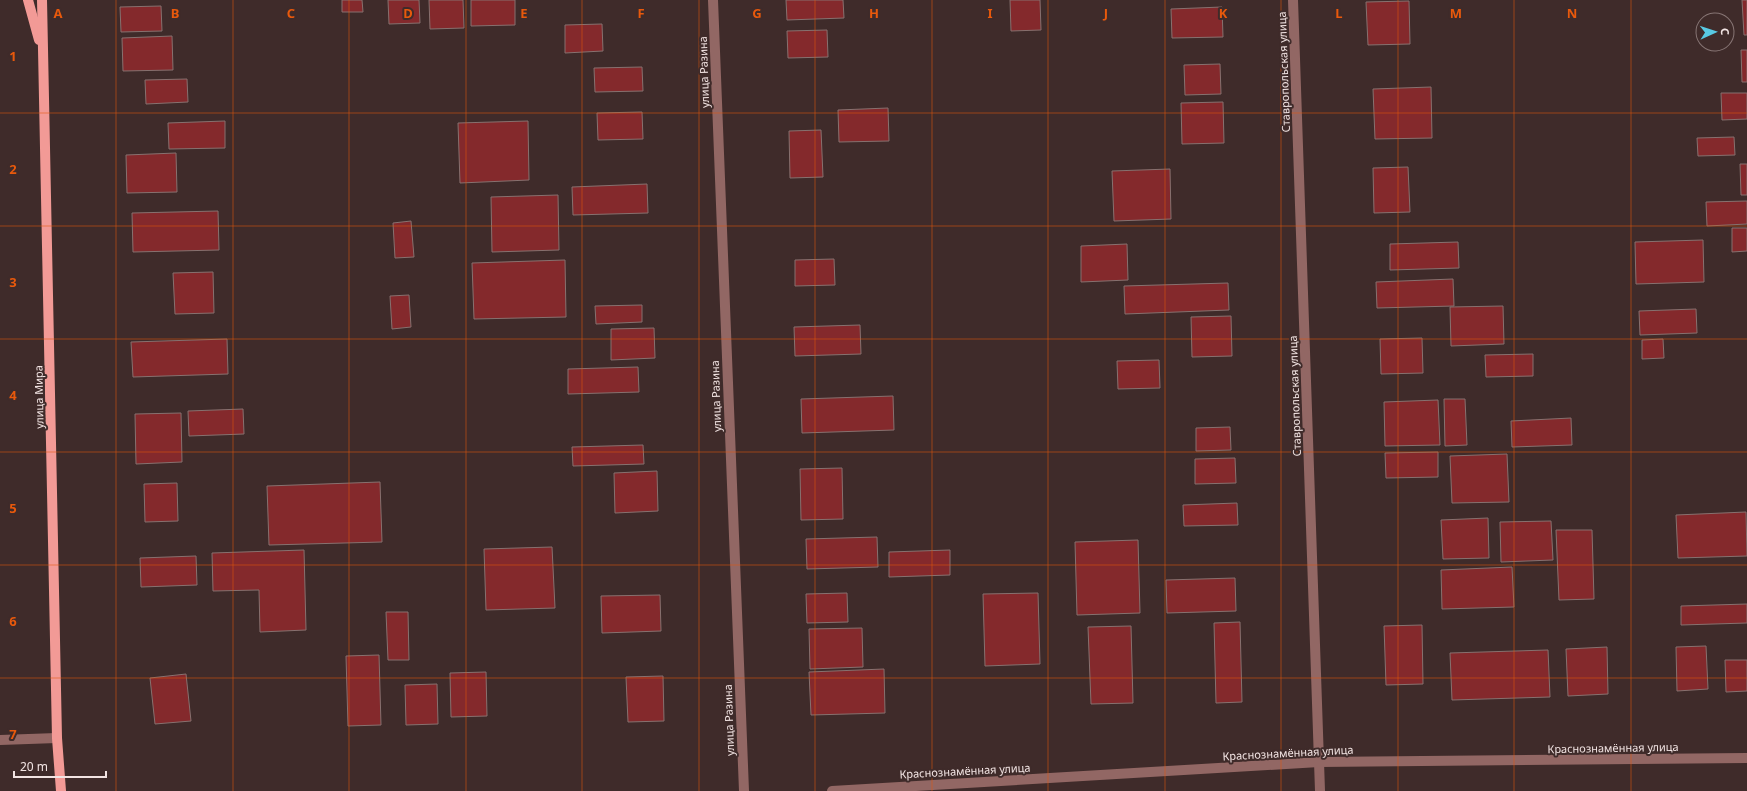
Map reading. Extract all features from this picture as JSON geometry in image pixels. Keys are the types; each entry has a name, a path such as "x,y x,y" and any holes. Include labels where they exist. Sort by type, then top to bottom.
{"main road":[{"name":"улица Мира","path":"28,0 44,56"},
{"name":"улица Мира","path":"42,0 57,738 61,791"}],"street":[{"name":"улица Разина","path":"713,0 744,791"},
{"name":"Ставропольская улица","path":"1293,0 1320,791"},
{"path":"0,740 57,738"},
{"name":"Краснознамённая улица","path":"832,791 1319,762 1747,758"}],"building":[{"path":"342,0 362,0 363,12 342,12"},
{"path":"388,0 419,0 420,23 389,24"},
{"path":"429,0 463,0 464,28 430,29"},
{"path":"471,0 515,0 515,25 471,26"},
{"path":"786,0 843,0 844,18 787,20"},
{"path":"1010,0 1040,0 1041,30 1011,31"},
{"path":"1742,0 1747,0 1747,35 1744,35"},
{"path":"1409,1 1410,44 1368,45 1366,2"},
{"path":"161,6 162,31 121,32 120,7"},
{"path":"1222,7 1223,37 1172,38 1171,9"},
{"path":"602,24 603,51 565,53 565,25"},
{"path":"827,30 828,57 788,58 787,31"},
{"path":"172,36 173,70 123,71 122,38"},
{"path":"1741,50 1747,50 1747,82 1742,82"},
{"path":"1220,64 1221,94 1185,95 1184,65"},
{"path":"642,67 643,91 595,92 594,68"},
{"path":"187,79 188,102 146,104 145,80"},
{"path":"1431,87 1432,138 1375,139 1373,89"},
{"path":"1721,93 1747,93 1747,119 1722,120"},
{"path":"1223,102 1224,143 1182,144 1181,103"},
{"path":"888,108 889,141 839,142 838,110"},
{"path":"642,112 643,139 598,140 597,113"},
{"path":"225,121 225,148 169,149 168,123"},
{"path":"528,121 529,180 460,183 458,123"},
{"path":"821,130 823,177 790,178 789,131"},
{"path":"1734,137 1735,155 1698,156 1697,138"},
{"path":"176,153 177,192 127,193 126,155"},
{"path":"1740,164 1747,164 1747,195 1741,195"},
{"path":"1408,167 1410,212 1374,213 1373,168"},
{"path":"1170,169 1171,219 1114,221 1112,171"},
{"path":"647,184 648,213 573,215 572,187"},
{"path":"558,195 559,250 492,252 491,197"},
{"path":"1747,201 1747,224 1707,226 1706,202"},
{"path":"218,211 219,250 133,252 132,213"},
{"path":"411,221 414,257 395,258 393,223"},
{"path":"1732,228 1747,228 1747,251 1732,252"},
{"path":"1703,240 1704,282 1636,284 1635,242"},
{"path":"1458,242 1459,268 1390,270 1390,244"},
{"path":"1127,244 1128,280 1081,282 1081,246"},
{"path":"834,259 835,285 795,286 795,260"},
{"path":"565,260 566,317 474,319 472,263"},
{"path":"213,272 214,313 175,314 173,273"},
{"path":"1453,279 1454,306 1377,308 1376,282"},
{"path":"1228,283 1229,310 1125,314 1124,286"},
{"path":"409,295 411,327 392,329 390,296"},
{"path":"642,305 642,322 596,324 595,306"},
{"path":"1503,306 1504,344 1451,346 1450,307"},
{"path":"1696,309 1697,333 1640,335 1639,311"},
{"path":"1231,316 1232,356 1192,357 1191,317"},
{"path":"860,325 861,354 795,356 794,327"},
{"path":"654,328 655,358 611,360 611,329"},
{"path":"1422,338 1423,373 1381,374 1380,339"},
{"path":"227,339 228,374 133,377 131,342"},
{"path":"1663,339 1664,358 1642,359 1642,340"},
{"path":"1533,354 1533,376 1486,377 1485,355"},
{"path":"1159,360 1160,388 1118,389 1117,361"},
{"path":"638,367 639,392 568,394 568,369"},
{"path":"893,396 894,430 802,433 801,399"},
{"path":"1444,399 1465,399 1467,445 1445,446"},
{"path":"1438,400 1440,445 1385,446 1384,402"},
{"path":"243,409 244,434 189,436 188,411"},
{"path":"181,413 182,462 136,464 135,414"},
{"path":"1571,418 1572,445 1512,447 1511,421"},
{"path":"1230,427 1231,450 1196,451 1196,428"},
{"path":"643,445 644,464 573,466 572,447"},
{"path":"1438,452 1438,477 1386,478 1385,453"},
{"path":"1507,454 1509,502 1452,503 1450,456"},
{"path":"1235,458 1236,483 1195,484 1195,459"},
{"path":"842,468 843,519 801,520 800,469"},
{"path":"657,471 658,511 615,513 614,473"},
{"path":"380,482 382,542 269,545 267,486"},
{"path":"177,483 178,521 145,522 144,484"},
{"path":"1237,503 1238,525 1184,526 1183,505"},
{"path":"1746,512 1747,556 1678,558 1676,515"},
{"path":"1488,518 1489,558 1443,559 1441,520"},
{"path":"1551,521 1553,560 1501,562 1500,522"},
{"path":"1556,530 1592,530 1594,599 1559,600"},
{"path":"877,537 878,567 807,569 806,539"},
{"path":"1138,540 1140,613 1077,615 1075,542"},
{"path":"552,547 555,608 486,610 484,549"},
{"path":"304,550 306,630 260,632 259,590 213,591 212,553"},
{"path":"950,550 950,575 889,577 889,552"},
{"path":"196,556 197,585 141,587 140,558"},
{"path":"1512,567 1514,607 1442,609 1441,570"},
{"path":"1235,578 1236,611 1167,613 1166,580"},
{"path":"847,593 848,622 807,623 806,594"},
{"path":"1038,593 1040,664 985,666 983,594"},
{"path":"660,595 661,631 602,633 601,596"},
{"path":"1747,604 1747,623 1681,625 1681,606"},
{"path":"386,612 408,612 409,660 388,660"},
{"path":"1240,622 1242,702 1216,703 1214,623"},
{"path":"1422,625 1423,684 1386,685 1384,626"},
{"path":"1131,626 1133,703 1091,704 1088,627"},
{"path":"862,628 863,667 810,669 809,629"},
{"path":"1706,646 1708,689 1677,691 1676,647"},
{"path":"1607,647 1608,694 1568,696 1566,649"},
{"path":"1548,650 1550,697 1452,700 1450,653"},
{"path":"379,655 381,725 348,726 346,656"},
{"path":"1725,660 1747,660 1747,691 1726,692"},
{"path":"884,669 885,713 811,715 809,672"},
{"path":"486,672 487,716 451,717 450,673"},
{"path":"186,674 191,721 155,724 150,678"},
{"path":"663,676 664,721 628,722 626,677"},
{"path":"437,684 438,724 406,725 405,685"}]}
